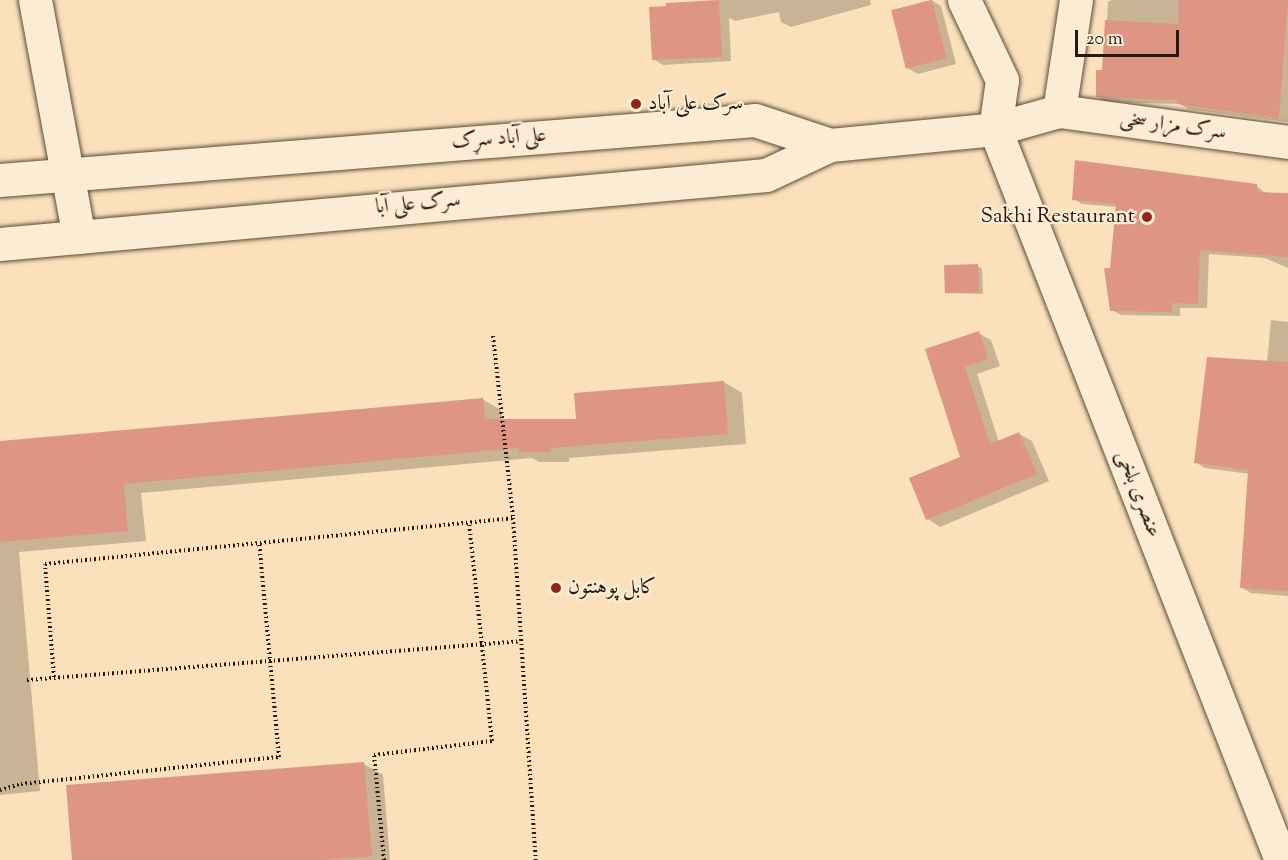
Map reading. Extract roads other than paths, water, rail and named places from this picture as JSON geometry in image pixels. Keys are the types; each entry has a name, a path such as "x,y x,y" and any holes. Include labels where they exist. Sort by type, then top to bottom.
{"street":[{"path":"35,0 79,237"},
{"path":"964,0 1002,80 994,129"},
{"path":"1059,111 1076,0"},
{"name":"علی آباد سړک","path":"0,180 755,120 830,145 994,129 1059,111"},
{"name":"سرک مزار سخی","path":"1059,111 1288,142"},
{"name":"عنصری بلخی","path":"994,129 1281,860"},
{"name":"سرک علی آبا","path":"0,244 766,175 830,145"}],"place":[{"name":"سرک علی آباد","path":"636,104"},
{"name":"Sakhi Restaurant","path":"1147,217"},
{"name":"کابل پوهنتون","path":"556,588"}]}
